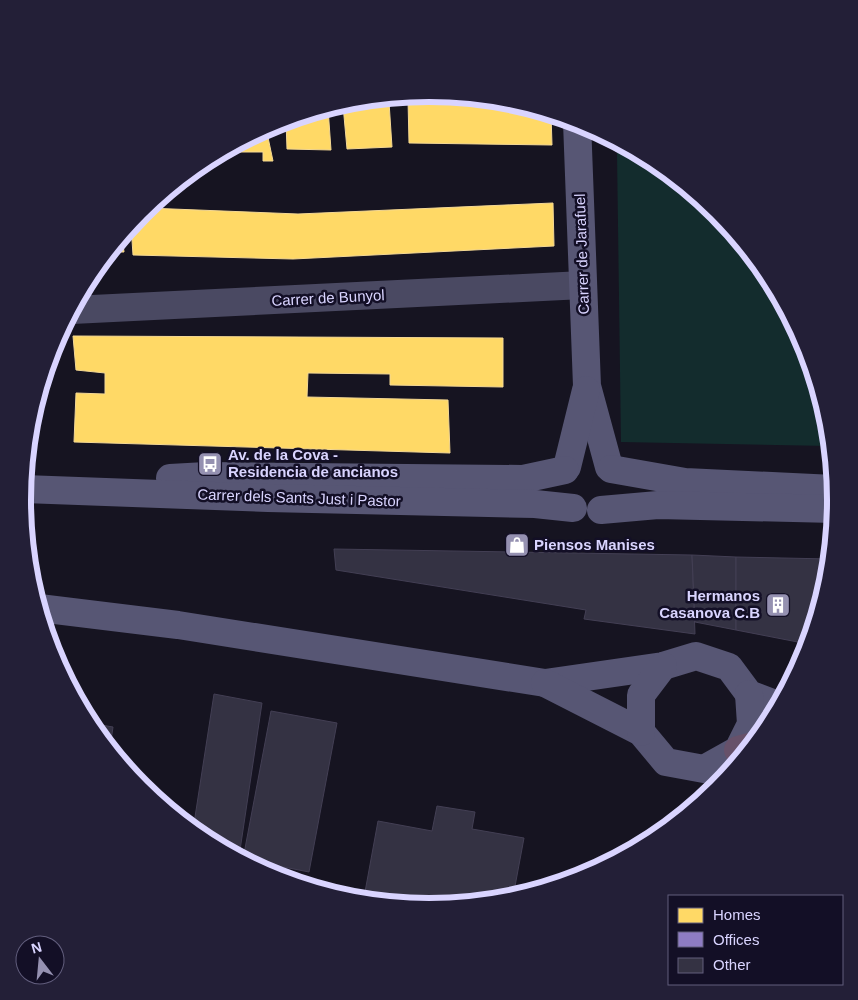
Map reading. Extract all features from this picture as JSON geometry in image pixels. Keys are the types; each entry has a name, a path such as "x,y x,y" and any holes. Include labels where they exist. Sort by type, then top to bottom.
{"main road":[{"name":"Carrer de Jarafuel","path":"576,131 587,386 610,468"},
{"name":"Carrer de Jarafuel","path":"566,468 587,386"},
{"path":"601,510 608,504 616,487 615,478 610,468 602,461 593,458 574,461 566,468 561,478 562,495 573,508 587,513 658,505 827,509"},
{"name":"Carrer dels Sants Just i Pastor","path":"31,488 206,476 523,479 566,468"},
{"path":"610,468 685,482 827,489"},
{"name":"Carrer dels Sants Just i Pastor","path":"31,488 258,497 535,504 573,508"},
{"path":"47,609 178,625 545,682 663,666 696,656 728,667 749,694 771,702"},
{"path":"641,732 641,695 663,666"},
{"path":"545,682 641,732 666,762 704,770 735,754"},
{"path":"747,740 751,724 749,694"}],"street":[{"name":"Carrer de Bunyol","path":"80,310 583,285"}],"green space":[{"path":"617,153 623,153 650,169 691,201 728,238 760,279 786,324 806,372 819,422 823,446 621,442"}],"building: Homes":[{"path":"408,103 455,103 481,106 507,110 551,121 552,145 409,143"},
{"path":"389,105 392,147 347,149 344,112"},
{"path":"329,115 331,150 287,149 286,129"},
{"path":"268,137 273,161 263,161 263,152 237,152"},
{"path":"553,203 554,246 293,259 133,255 132,236 159,208 298,214"},
{"path":"123,246 124,252 118,252"},
{"path":"73,336 503,338 503,387 390,385 390,374 308,373 307,397 448,400 450,453 74,442 76,393 105,394 105,373 76,370"}],"building: Other":[{"path":"334,549 692,555 695,634 584,619 586,610 336,570"},
{"path":"692,555 736,557 736,630 695,622"},
{"name":"Hermanos Casanova C.B","path":"736,557 822,559 813,603 800,642 736,630"},
{"path":"214,694 262,703 240,850 194,821"},
{"path":"271,711 337,723 309,872 271,865 244,852"},
{"path":"101,725 113,727 111,740"},
{"path":"437,806 475,812 472,829 524,838 515,888 455,897 429,898 365,892 378,821 432,831"}],"place":[{"name":"Av. de la Cova - Residencia de ancianos","path":"210,464"},
{"name":"Piensos Manises","path":"517,545"},
{"name":"Hermanos Casanova C.B","path":"778,605"}]}
